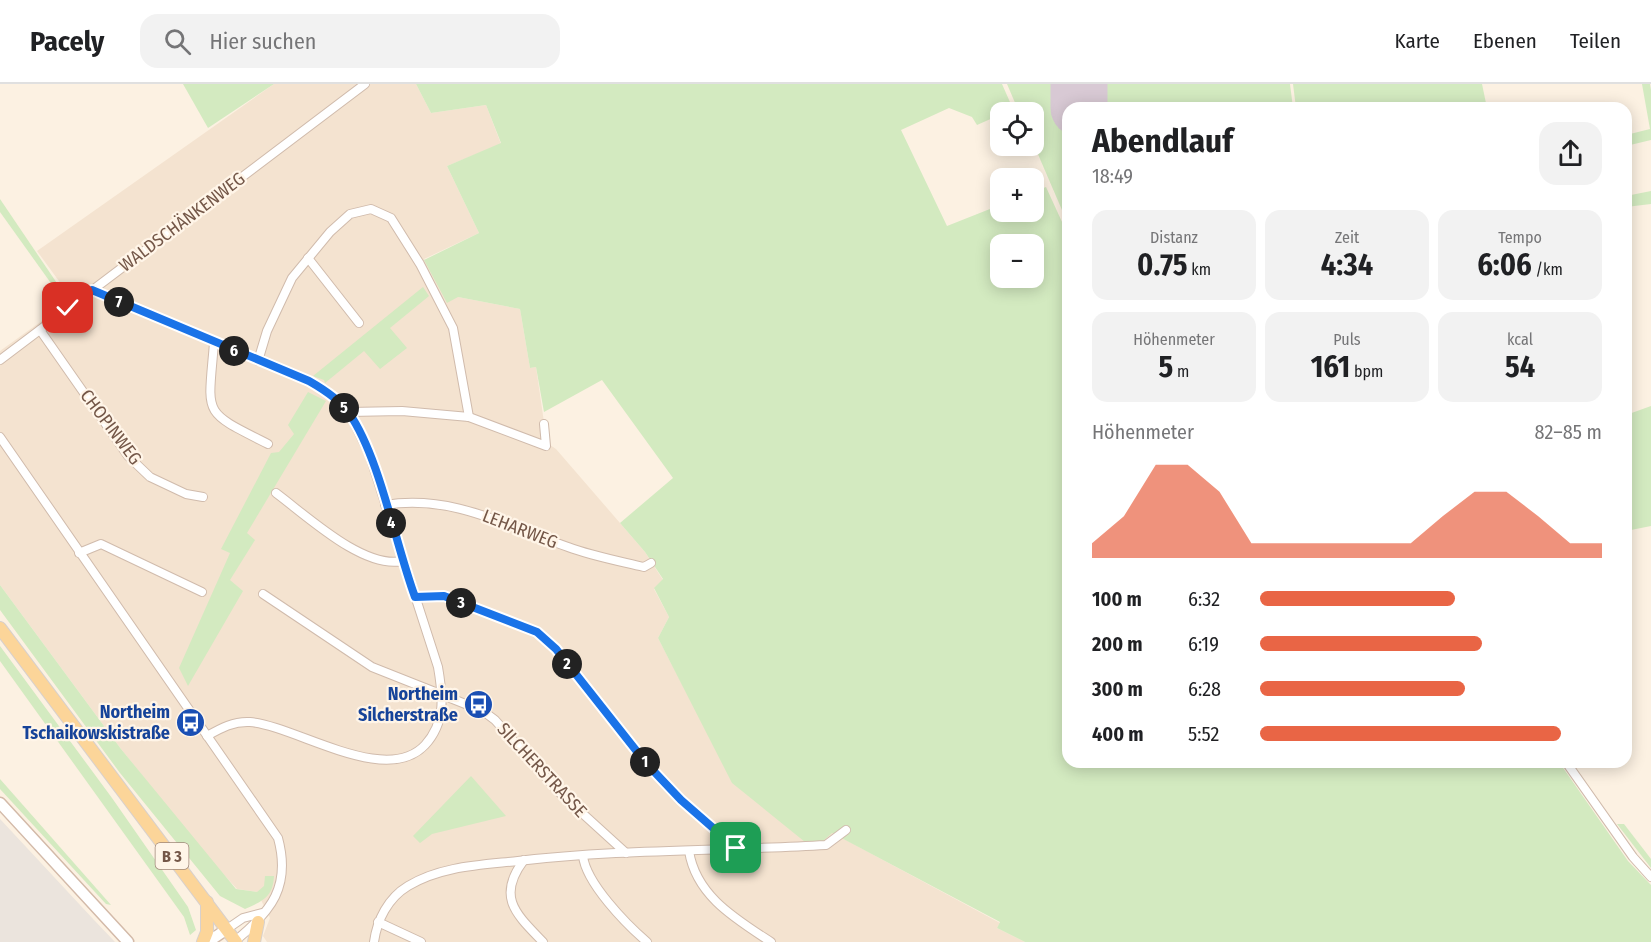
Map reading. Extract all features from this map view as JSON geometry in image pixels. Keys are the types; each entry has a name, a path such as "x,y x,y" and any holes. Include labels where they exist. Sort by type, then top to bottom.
{"main road":[{"name":"B 3","path":"0,628 235,942"},
{"path":"0,803 128,942"},
{"path":"203,942 207,932 207,903"},
{"path":"254,942 260,917"},
{"path":"208,942 227,929"}],"street":[{"name":"WALDSCHÄNKENWEG","path":"0,360 365,84"},
{"path":"258,361 280,299 308,258 351,213 371,209 391,218 420,264 453,327 469,417"},
{"path":"308,258 360,323"},
{"path":"92,290 315,384 349,412 369,453 438,668 443,695 441,718 433,736 421,749 406,757 385,759 362,757 253,722 234,723 207,736"},
{"name":"CHOPINWEG","path":"40,330 128,456 150,477 186,494 203,497"},
{"path":"214,343 210,398 213,412 220,420 268,444"},
{"path":"349,412 402,411 469,417 546,446 544,424"},
{"path":"0,437 278,838 284,857 281,888 272,903 235,942"},
{"path":"276,494 362,554 389,564 402,561"},
{"name":"LEHARWEG","path":"385,505 444,504 464,508 569,548 644,567 651,563"},
{"path":"79,553 101,544 202,592"},
{"name":"SILCHERSTRASSE","path":"263,594 372,667 477,707 495,720 560,793 626,853"},
{"path":"415,597 444,596 537,632 556,649 646,763 681,800 736,848"},
{"path":"1570,768 1633,857 1651,877"},
{"path":"374,942 378,922 390,901 406,887 422,878 471,866 626,853 826,845 846,830"},
{"path":"689,851 691,864 710,896 726,912 771,942"},
{"path":"583,856 584,865 598,888 647,942"},
{"path":"524,860 511,883 510,899 517,916 543,942"},
{"path":"227,929 243,918 260,917"},
{"path":"378,922 421,942"}],"shaded area":[{"path":"274,84 416,84 431,113 486,105 501,144 447,166 479,233 424,259 458,297 520,309 530,368 536,367 547,443 556,449 645,552 663,580 654,589 669,617 658,638 694,707 831,832 1000,923 997,928 1025,942 267,942 263,936 270,918 257,892 237,889 205,854 121,749 0,585 0,351 72,299 37,251"},
{"path":"0,819 94,920 115,942 0,942"}],"green space":[{"path":"183,84 274,84 208,128"},
{"path":"416,84 1002,84 1010,102 990,102 990,119 977,125 972,117 949,108 901,130 947,226 990,209 990,222 1044,222 1044,188 1046,187 1062,222 1062,768 1563,768 1628,861 1651,885 1651,942 1025,942 997,928 1000,922 832,833 822,842 805,842 732,783 658,638 669,617 654,588 663,579 645,552 620,523 673,478 602,380 544,412 536,367 530,368 520,309 458,297 447,303 424,260 479,233 447,166 501,143 486,105 431,113"},
{"path":"1007,84 1290,84 1292,102 1062,102 1062,210 1039,156 1044,156 1044,102 1015,102"},
{"path":"1293,84 1482,84 1486,102 1295,102"},
{"path":"1642,84 1650,84 1651,90 1651,140 1632,145 1632,134 1650,129"},
{"path":"1651,191 1651,204 1632,206 1632,195"},
{"path":"0,199 67,298 63,300 0,212"},
{"path":"423,287 429,296 390,328 407,348 380,369 364,351 325,383 324,380 313,376"},
{"path":"308,392 326,401 247,533 255,540 230,580 243,591 188,686 179,668 230,553 221,549 271,453 279,452 294,434 288,425"},
{"path":"1651,406 1651,526 1632,530 1632,413"},
{"path":"0,585 121,749 236,889 257,892 264,886 265,876 274,876 272,889 266,897 245,909 220,896 120,773 0,610"},
{"path":"0,646 112,798 188,907 196,930 190,935 184,917 0,661"},
{"path":"471,776 506,816 432,834 420,843 413,836"},
{"path":"0,779 111,905 106,904 0,789"},
{"path":"1617,824 1624,824 1651,859 1651,868"}],"runway":[{"path":"1079,84 1079,102"}],"place":[{"name":"Northeim Silcherstraße","path":"479,704"},
{"name":"Northeim Tschaikowskistraße","path":"191,722"}],"route":[{"path":"68,308 92,290 326,390 349,412 369,453 415,597 444,596 537,632 556,649 646,763 681,800 736,848"}]}
